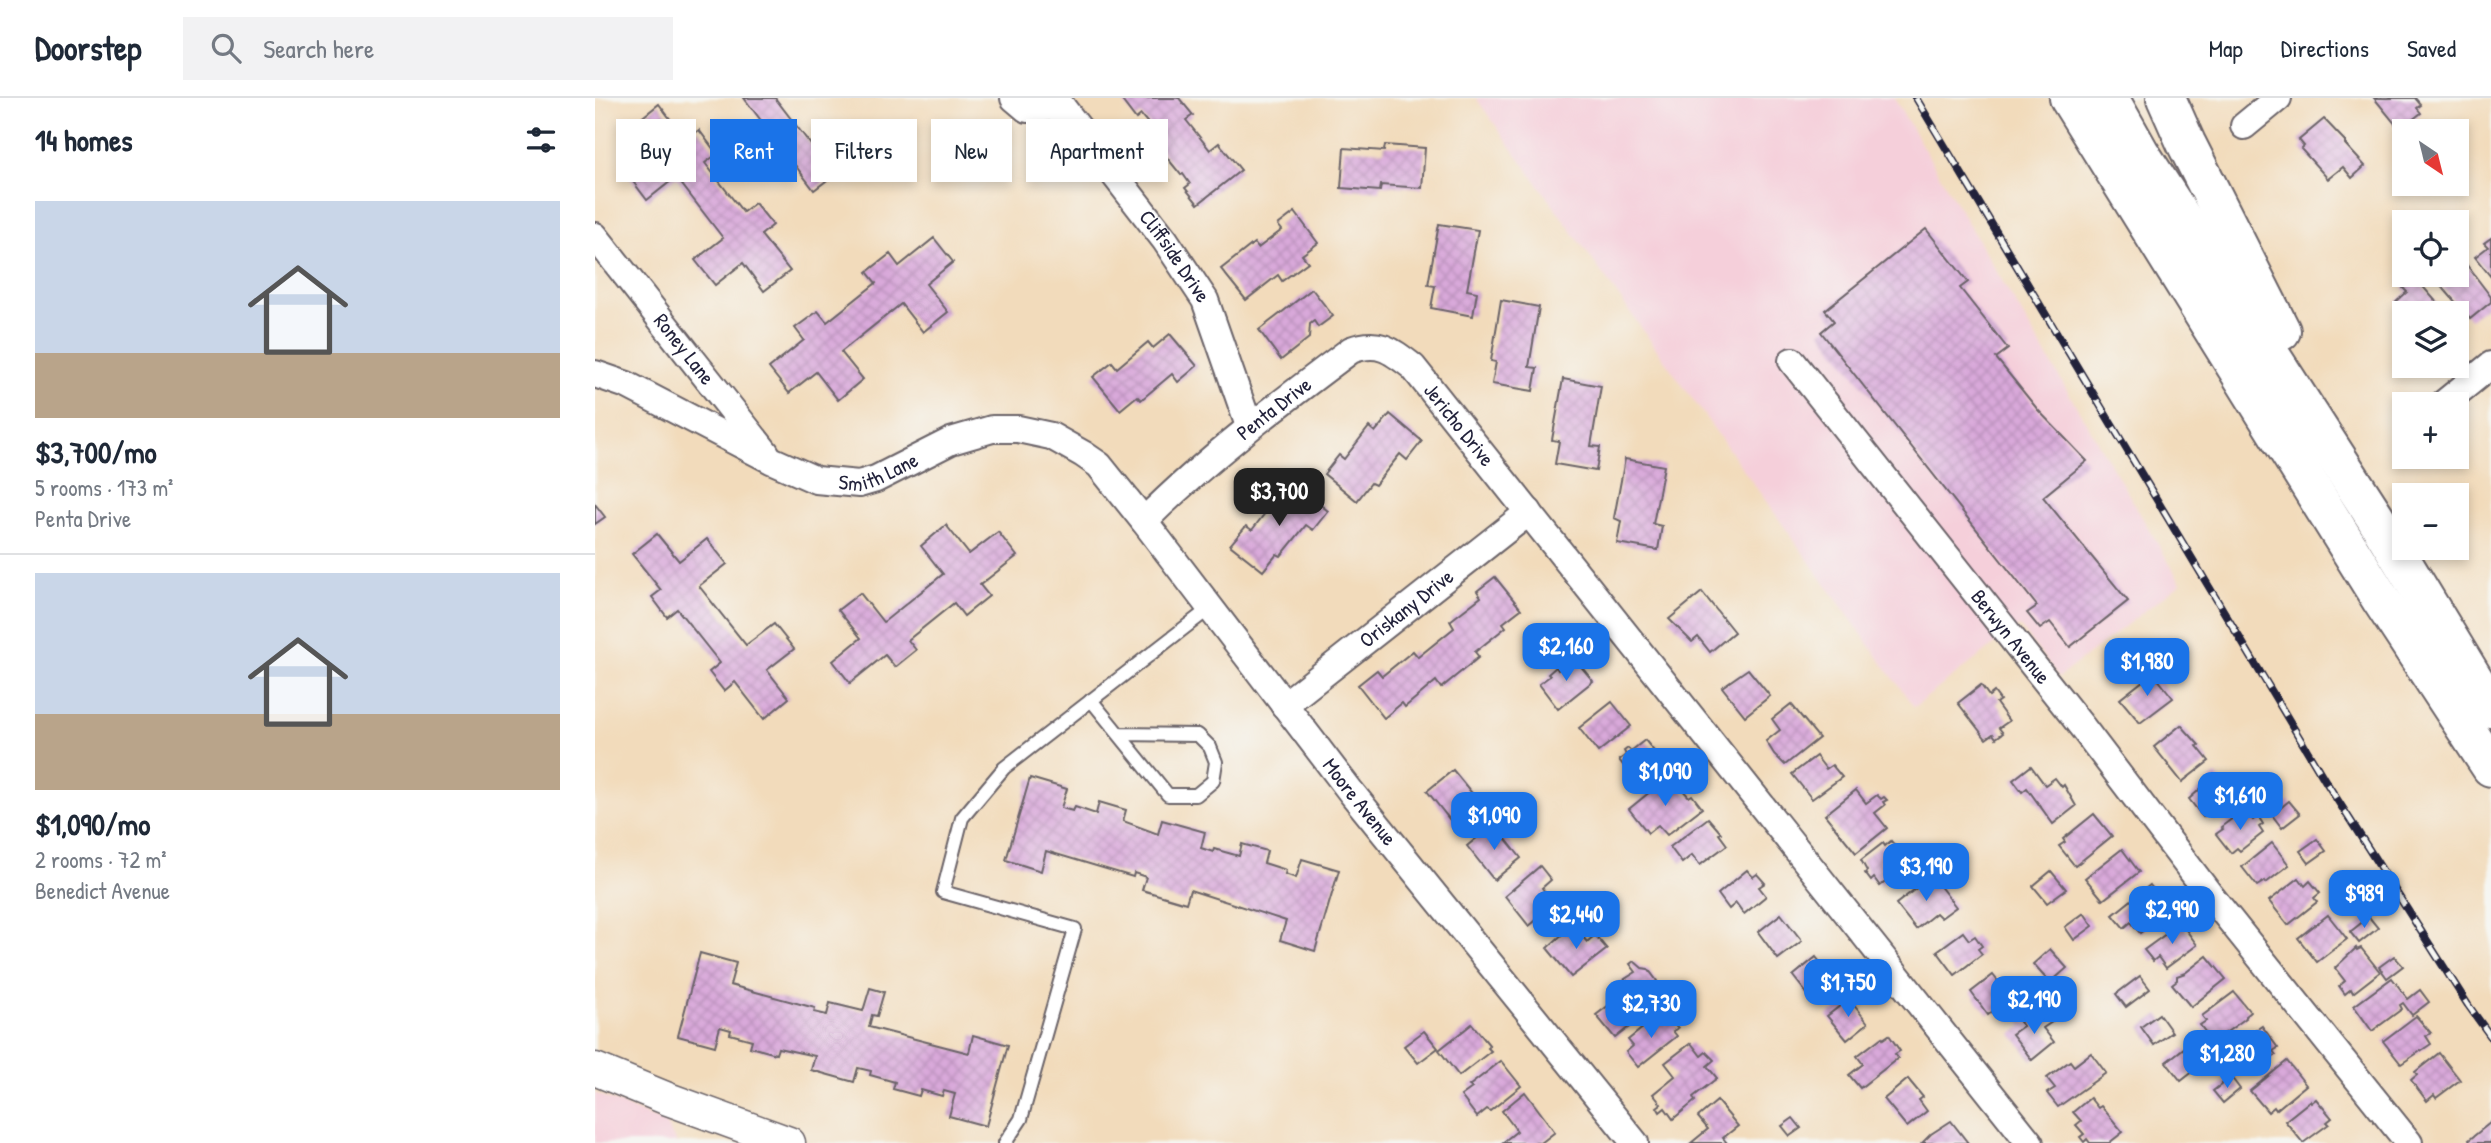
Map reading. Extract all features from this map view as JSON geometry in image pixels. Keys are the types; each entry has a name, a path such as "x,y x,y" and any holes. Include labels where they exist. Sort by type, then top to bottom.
{"highway":[{"path":"2069,98 2380,598 2491,767"},
{"path":"2109,98 2140,153 2375,517 2491,708"},
{"path":"2166,98 2186,143 2375,517"}],"street":[{"name":"Cliffside Drive","path":"1014,98 1027,109 1063,103 1165,240 1205,300 1249,426"},
{"path":"2244,126 2278,98"},
{"name":"Roney Lane","path":"595,236 771,460"},
{"name":"Penta Drive","path":"1144,521 1184,481 1249,426 1351,350 1365,345 1381,347"},
{"name":"Jericho Drive","path":"1381,347 1413,367 2030,1143"},
{"name":"Berwyn Avenue","path":"1792,361 2210,895 2409,1143"},
{"path":"2458,392 2491,365"},
{"name":"Smith Lane","path":"595,374 628,385 771,460 816,480 859,484 876,479 951,441 992,429 1018,429 1051,436 1098,466 1144,521"},
{"name":"Oriskany Drive","path":"1284,705 1529,513"},
{"name":"Moore Avenue","path":"1144,521 1351,792 1635,1143"},
{"path":"595,1069 789,1143"}],"lane":[{"path":"1005,1143 1021,1119 1075,929 943,892 962,818 1004,768 1210,608"},
{"path":"1091,700 1168,795 1196,795 1213,780 1216,762 1210,747 1198,735 1119,734"}],"shaded area":[{"path":"1476,98 1894,98 2181,583 2059,677 2019,626 1914,707"},
{"path":"595,1093 665,1123 677,1143 595,1143"}],"building":[{"path":"744,98 775,98 791,119 760,119"},
{"path":"1120,98 1179,98 1193,115 1186,120 1210,150 1219,143 1241,170 1198,204 1185,188 1190,184 1168,159 1168,119 1144,119 1141,115 1136,119"},
{"path":"2374,98 2415,98 2421,105 2417,108 2421,113 2413,119 2392,120"},
{"path":"659,104 670,119 640,119"},
{"path":"2324,119 2365,166 2352,178 2343,167 2328,179 2301,149 2304,146 2299,140"},
{"path":"797,127 811,145 811,182 825,182 814,190 797,168"},
{"path":"699,130 710,145 710,159 705,163 710,169 710,182 720,182 743,212 755,203 773,225 761,235 790,271 764,291 743,263 715,285 695,260 723,238 680,182 696,182 696,132"},
{"path":"1385,145 1425,148 1422,188 1381,185 1380,191 1341,188 1344,148 1384,151"},
{"path":"633,182 670,182 647,200"},
{"path":"1295,212 1318,243 1302,255 1308,262 1282,281 1278,275 1246,300 1221,269 1254,243 1258,248 1282,230 1278,225"},
{"path":"1439,224 1478,230 1467,290 1477,292 1473,316 1431,308 1435,286 1428,285"},
{"path":"1926,229 1968,282 1960,288 2008,349 1996,358 2038,410 2087,461 2043,497 2128,601 2070,647 2050,622 2040,629 2027,613 2037,606 1821,332 1834,321 1825,310"},
{"path":"934,238 953,262 926,284 948,312 923,332 901,304 841,352 863,379 838,400 816,372 789,393 769,368 804,340 795,328 818,311 827,322 876,283 867,272 890,254 899,266"},
{"path":"2491,238 2491,277 2475,257 2488,247 2484,243"},
{"path":"2469,268 2491,297 2491,302 2470,319 2469,301 2454,301 2442,287 2469,287"},
{"path":"2423,287 2436,301 2397,301 2407,292 2403,288"},
{"path":"1312,289 1333,316 1318,327 1314,321 1310,324 1309,338 1281,360 1259,330"},
{"path":"1501,300 1539,307 1529,367 1537,368 1533,391 1492,384 1496,362 1491,361"},
{"path":"1170,334 1197,366 1178,382 1172,374 1141,400 1137,396 1120,410 1093,377 1112,362 1117,368 1148,342 1153,348"},
{"path":"1563,379 1601,386 1591,446 1600,447 1596,471 1555,464 1559,441 1552,440"},
{"path":"1390,414 1422,441 1407,460 1400,454 1375,485 1371,483 1357,501 1324,474 1339,455 1344,459 1369,427 1375,432"},
{"path":"1625,459 1664,466 1653,524 1662,526 1658,550 1617,543 1621,521 1614,518"},
{"path":"1296,485 1328,511 1313,530 1306,525 1281,556 1277,554 1263,571 1230,545 1246,526 1252,530 1276,499 1282,503"},
{"path":"595,504 605,517 595,524"},
{"path":"946,525 969,554 998,532 1017,556 980,585 989,596 964,616 954,603 908,640 916,650 895,667 885,655 850,683 833,661 861,638 838,610 860,593 883,622 885,621 943,574 921,546"},
{"path":"657,534 679,561 707,539 727,564 699,586 746,645 774,624 794,649 767,670 789,698 764,719 735,682 724,691 709,672 720,663 677,609 667,617 652,597 661,590 632,554"},
{"path":"1495,577 1521,609 1503,623 1506,627 1475,652 1479,657 1441,688 1436,681 1405,707 1402,703 1384,718 1358,685 1377,670 1382,676 1413,651 1418,657 1454,628 1450,621 1481,597 1477,591"},
{"path":"1702,592 1734,632 1710,652 1698,637 1692,642 1669,619"},
{"path":"1574,658 1593,681 1558,709 1539,684 1550,676 1548,674 1556,667 1558,670"},
{"path":"1748,669 1770,696 1745,716 1722,687"},
{"path":"2153,673 2173,698 2140,723 2120,699"},
{"path":"1981,685 1989,696 1994,692 2000,700 1996,703 2009,721 1999,728 2003,733 1996,738 1993,734 1986,739 1958,703"},
{"path":"1612,702 1631,726 1598,752 1579,728"},
{"path":"1791,704 1819,738 1785,765 1766,741 1780,730 1772,719"},
{"path":"2181,725 2209,761 2182,782 2154,747"},
{"path":"1645,740 1666,766 1641,787 1619,760 1626,755 1624,751 1628,748 1631,751"},
{"path":"1816,756 1826,769 1832,765 1842,777 1812,799 1792,774"},
{"path":"2031,766 2045,785 2055,778 2062,787 2064,785 2076,806 2053,824 2027,788 2022,792 2013,780"},
{"path":"1453,770 1480,803 1454,825 1427,791"},
{"path":"2216,775 2224,785 2229,781 2234,787 2229,791 2235,797 2212,816 2209,812 2203,817 2189,799"},
{"path":"1030,778 1067,789 1061,808 1073,811 1075,807 1096,814 1099,802 1126,810 1123,821 1158,834 1162,820 1205,832 1201,848 1239,856 1242,844 1267,851 1264,863 1286,870 1285,874 1296,878 1302,859 1339,870 1315,951 1280,940 1286,921 1190,890 1186,903 1142,890 1146,877 1134,873 1133,877 1046,851 1041,871 1006,860"},
{"path":"1667,778 1678,790 1681,788 1689,797 1692,795 1702,808 1667,835 1658,825 1648,833 1629,809"},
{"path":"1856,790 1866,803 1877,795 1887,800 1875,813 1887,828 1856,853 1825,815"},
{"path":"2289,801 2300,814 2282,828 2272,815"},
{"path":"2245,809 2253,820 2258,816 2263,824 2259,827 2263,833 2240,851 2237,848 2231,853 2216,834"},
{"path":"2094,814 2112,836 2075,866 2059,846 2065,842 2063,839"},
{"path":"1708,818 1727,845 1700,865 1692,855 1682,863 1670,847"},
{"path":"1494,824 1521,858 1494,880 1467,846"},
{"path":"2317,839 2326,851 2309,863 2300,851"},
{"path":"1891,841 1900,852 1893,856 1903,869 1880,886 1874,878 1871,881 1865,873 1867,871 1861,860 1883,843 1885,846"},
{"path":"2272,843 2289,865 2266,883 2265,881 2257,886 2242,867"},
{"path":"2122,849 2139,872 2103,900 2085,878"},
{"path":"1540,866 1551,880 1542,888 1555,905 1529,926 1505,896"},
{"path":"1747,870 1753,877 1757,874 1765,883 1759,887 1766,896 1744,914 1736,903 1729,909 1718,894"},
{"path":"2051,871 2066,889 2047,903 2033,886"},
{"path":"1932,876 1956,907 1941,918 1936,913 1916,929 1896,904"},
{"path":"2299,878 2305,886 2310,881 2320,893 2314,898 2317,902 2288,925 2269,901"},
{"path":"2150,885 2169,909 2140,933 2131,922 2124,928 2113,915"},
{"path":"2084,913 2093,926 2074,940 2065,927"},
{"path":"1781,914 1802,941 1778,959 1758,932"},
{"path":"2328,915 2347,939 2317,962 2298,938"},
{"path":"2369,917 2378,928 2359,943 2350,932"},
{"path":"2181,923 2197,945 2166,968 2158,957 2153,961 2144,950"},
{"path":"1573,925 1587,942 1595,935 1607,949 1571,977 1547,948"},
{"path":"1963,932 1969,940 1975,936 1982,946 1978,949 1982,954 1955,975 1937,951"},
{"path":"2356,948 2361,948 2380,972 2353,993 2351,989 2345,994 2339,986 2345,981 2335,968"},
{"path":"2050,949 2067,968 2050,983 2033,964"},
{"path":"700,953 736,963 730,985 815,1008 814,1012 827,1015 830,1003 863,1011 870,988 884,992 877,1016 872,1015 869,1027 969,1053 973,1035 1008,1045 986,1126 949,1116 955,1094 944,1091 942,1096 921,1090 919,1096 893,1089 895,1082 870,1075 871,1071 858,1068 854,1082 811,1070 815,1056 778,1048 776,1054 750,1047 752,1040 730,1034 731,1030 720,1027 715,1046 678,1036"},
{"path":"2207,956 2226,979 2191,1007 2172,984 2177,980 2177,976"},
{"path":"2394,956 2403,966 2387,978 2379,967"},
{"path":"1816,957 1836,982 1812,1000 1793,976"},
{"path":"1634,961 1642,968 1648,969 1657,981 1655,983 1658,987 1654,990 1662,1001 1615,1038 1596,1015 1617,999 1609,989 1636,972 1630,964"},
{"path":"1993,975 2005,990 2010,986 2015,992 2005,1002 2007,1005 1997,1013 1994,1010 1988,1015 1971,992"},
{"path":"2140,976 2150,989 2126,1007 2116,994"},
{"path":"2392,978 2408,999 2420,990 2429,1002 2412,1015 2403,1003 2400,1005 2402,1009 2372,1031 2354,1006"},
{"path":"2234,992 2250,1012 2246,1018 2213,1042 2200,1025 2206,1021 2202,1016"},
{"path":"1849,999 1868,1023 1847,1040 1827,1016"},
{"path":"2045,1013 2052,1022 2043,1028 2054,1042 2032,1060 2012,1034 2023,1026 2020,1022 2024,1019 2027,1023"},
{"path":"1660,1014 1666,1022 1670,1019 1678,1028 1673,1031 1677,1036 1638,1067 1626,1052 1633,1046 1628,1040"},
{"path":"2159,1014 2172,1032 2154,1045 2141,1027"},
{"path":"2416,1016 2431,1033 2426,1036 2431,1044 2401,1064 2383,1041"},
{"path":"1472,1024 1491,1051 1459,1076 1439,1050"},
{"path":"2262,1026 2278,1048 2273,1051 2276,1055 2250,1074 2246,1068 2240,1072 2233,1064 2238,1060 2230,1048"},
{"path":"1424,1031 1438,1048 1418,1063 1404,1046"},
{"path":"1889,1035 1900,1051 1895,1054 1898,1058 1860,1088 1849,1075 1863,1064 1857,1056 1882,1037 1883,1039"},
{"path":"1691,1043 1701,1056 1706,1052 1714,1060 1707,1066 1717,1078 1693,1097 1695,1101 1673,1119 1665,1108 1660,1112 1657,1107 1661,1104 1653,1094 1675,1076 1665,1063"},
{"path":"2184,1048 2199,1067 2181,1081 2166,1062"},
{"path":"2091,1053 2106,1073 2058,1107 2047,1093 2055,1088 2047,1078 2070,1061 2074,1066"},
{"path":"2439,1053 2460,1080 2436,1098 2434,1095 2427,1101 2411,1080 2417,1075 2415,1072"},
{"path":"1501,1061 1521,1086 1490,1111 1487,1109 1477,1117 1461,1096 1472,1088 1469,1086"},
{"path":"2287,1061 2306,1085 2276,1110 2274,1107 2268,1112 2250,1091"},
{"path":"2231,1077 2240,1089 2223,1103 2213,1091"},
{"path":"1908,1079 1923,1097 1919,1100 1927,1111 1907,1127 1884,1099"},
{"path":"1525,1092 1555,1132 1541,1143 1502,1143 1517,1131 1502,1111"},
{"path":"2090,1098 2098,1108 2101,1106 2123,1132 2109,1143 2090,1143 2087,1139 2084,1142 2080,1137 2084,1134 2076,1125 2081,1121 2073,1112"},
{"path":"2316,1099 2332,1118 2327,1122 2329,1124 2303,1143 2285,1121"},
{"path":"1717,1101 1738,1126 1723,1138 1727,1143 1691,1143 1708,1129 1698,1117"},
{"path":"1793,1118 1801,1128 1790,1136 1782,1126"},
{"path":"1951,1121 1968,1143 1922,1143 1931,1134"},
{"path":"2491,1122 2491,1143 2471,1143 2469,1140"}],"railway":[{"path":"1916,98 2326,782 2491,1037"}]}
